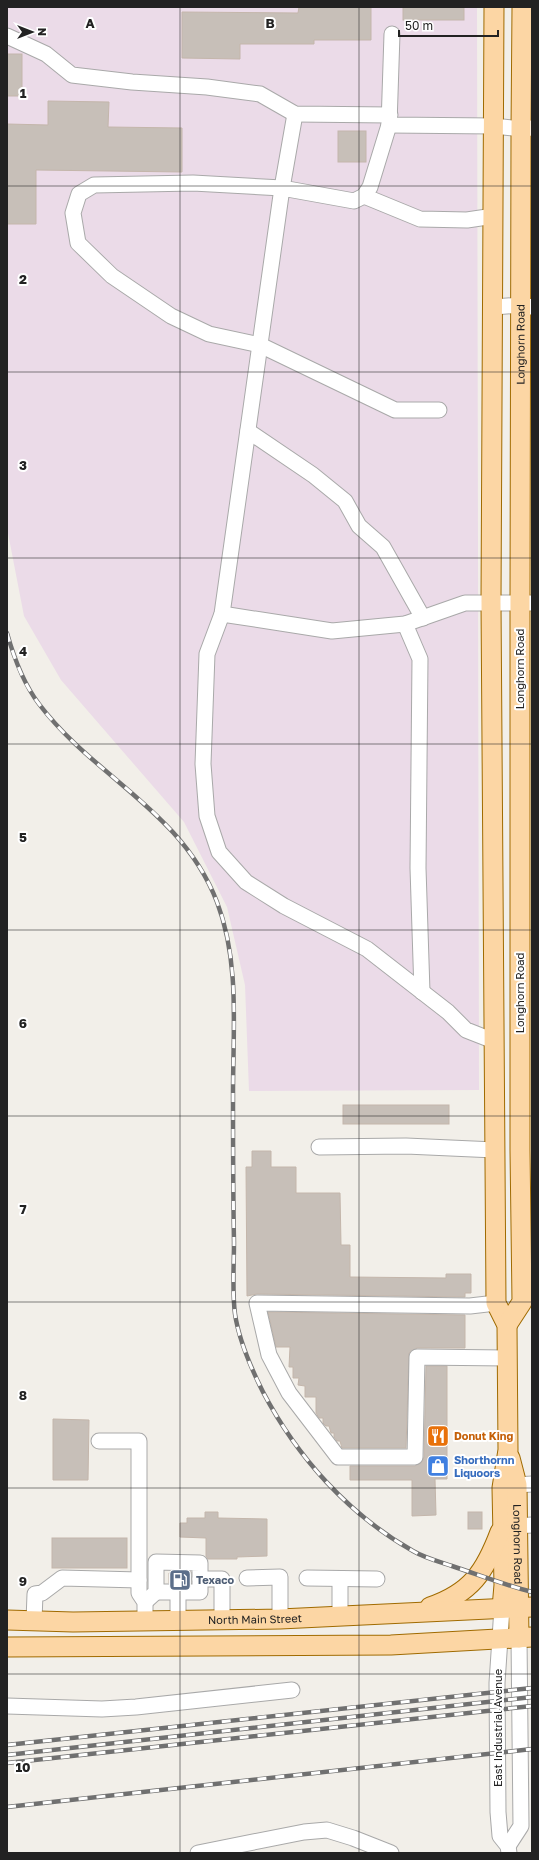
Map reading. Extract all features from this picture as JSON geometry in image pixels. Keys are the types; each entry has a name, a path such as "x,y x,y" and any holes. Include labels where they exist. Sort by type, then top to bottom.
{"main road":[{"name":"Longhorn Road","path":"494,7 492,602 496,1303 507,1326 508,1450 502,1488 517,1525"},
{"name":"Longhorn Road","path":"507,1326 527,1302 520,1150 526,602 527,306 526,129 522,7"},
{"path":"494,1150 520,1150"},
{"name":"Longhorn Road","path":"508,1450 524,1485 504,1585 517,1608 525,1638"},
{"path":"413,1613 446,1601 459,1594 470,1584 486,1565 517,1525"},
{"name":"North Main Street","path":"7,1620 145,1621 280,1619 517,1608"},
{"path":"7,1647 327,1646 525,1638"}],"street":[{"path":"392,34 390,120 370,187 364,196 354,201 282,188 193,183 94,185 79,194 73,213 78,243 112,276 171,316 209,334 260,345 395,410 439,410"},
{"path":"7,36 46,54 72,75 132,82 208,87 260,94 295,114 526,129"},
{"path":"295,114 282,188 222,614 207,654 203,764 207,816 219,852 246,882 284,906 367,949 422,992 466,1030 494,1041"},
{"path":"364,196 420,218 467,220 494,216"},
{"path":"494,307 527,306"},
{"path":"248,431 313,475 345,501 359,526 383,547 423,618"},
{"path":"222,614 332,631 405,624 465,603 526,602"},
{"path":"405,624 420,659 418,868 422,992"},
{"path":"319,1147 406,1146 494,1150"},
{"path":"496,1303 470,1306 256,1304 269,1355 286,1386 338,1457 415,1457 417,1357 507,1358"},
{"path":"99,1441 139,1440 139,1593 151,1597 181,1579 222,1579 222,1619"},
{"path":"145,1621 151,1597 156,1562 181,1579"},
{"path":"247,1578 280,1577 280,1619"},
{"path":"34,1621 34,1594 42,1593 62,1578 139,1580"},
{"path":"307,1578 377,1579"},
{"path":"178,1620 181,1579"},
{"path":"340,1579 340,1617"},
{"name":"East Industrial Avenue","path":"509,1850 500,1836 498,1812 497,1683 500,1640 517,1608"},
{"name":"East Industrial Avenue","path":"509,1850 521,1826 525,1638"},
{"path":"7,1706 102,1709 136,1708 292,1690"},
{"path":"198,1853 304,1832 327,1830 353,1838 391,1853"}],"shaded area":[{"path":"7,7 477,7 479,1090 249,1091 245,985 227,907 184,822 61,680 24,616 7,528"}],"building":[{"path":"299,7 371,7 371,40 314,40 314,44 240,44 240,59 182,58 182,12 298,13"},
{"path":"403,7 464,7 464,20 403,20"},
{"path":"7,54 22,54 22,96 7,96"},
{"path":"48,101 109,102 108,127 182,128 182,172 36,170 36,224 7,224 7,124 48,125"},
{"path":"338,131 366,131 366,162 338,162"},
{"path":"343,1105 449,1105 449,1124 343,1124"},
{"path":"252,1151 271,1151 271,1167 296,1167 296,1193 340,1193 341,1245 350,1245 350,1277 446,1278 446,1274 471,1274 471,1293 465,1293 465,1297 257,1294 247,1296 246,1167 252,1167"},
{"path":"268,1312 465,1315 465,1348 417,1348 409,1353 406,1448 342,1448 340,1441 337,1441 334,1437 334,1433 331,1433 329,1426 326,1426 323,1423 323,1418 319,1418 316,1413 316,1397 305,1397 305,1386 298,1385 299,1378 293,1378 293,1367 289,1367 290,1347 276,1347"},
{"path":"426,1366 447,1366 447,1479 435,1479 436,1515 412,1516 412,1480 350,1480 350,1466 415,1466 422,1462 424,1457"},
{"path":"53,1419 89,1420 88,1480 53,1480"},
{"path":"205,1512 218,1512 218,1518 267,1519 267,1556 237,1557 237,1559 208,1559 206,1556 206,1538 180,1537 180,1523 187,1523 187,1518 205,1518"},
{"path":"468,1512 482,1512 482,1529 468,1529"},
{"path":"52,1538 127,1538 127,1568 52,1568"},
{"path":"191,1572 191,1583 186,1583 178,1578 169,1583 169,1573"}],"tunnel":[{"path":"189,1572 189,1587"},
{"path":"178,1587 179,1573"}],"railway":[{"path":"7,633 28,688 39,704 61,730 85,753 136,796 182,843 202,870 217,902 229,948 234,996 234,1305 242,1344 263,1392 292,1439 309,1461 346,1502 367,1520 422,1556 532,1592"},
{"path":"7,1745 532,1688"},
{"path":"7,1755 532,1697"},
{"path":"7,1763 532,1706"},
{"path":"7,1807 532,1749"}],"place":[{"name":"Donut King","path":"438,1436"},
{"name":"Shorthornn Liquoors","path":"438,1466"},
{"name":"Texaco","path":"180,1580"}]}
